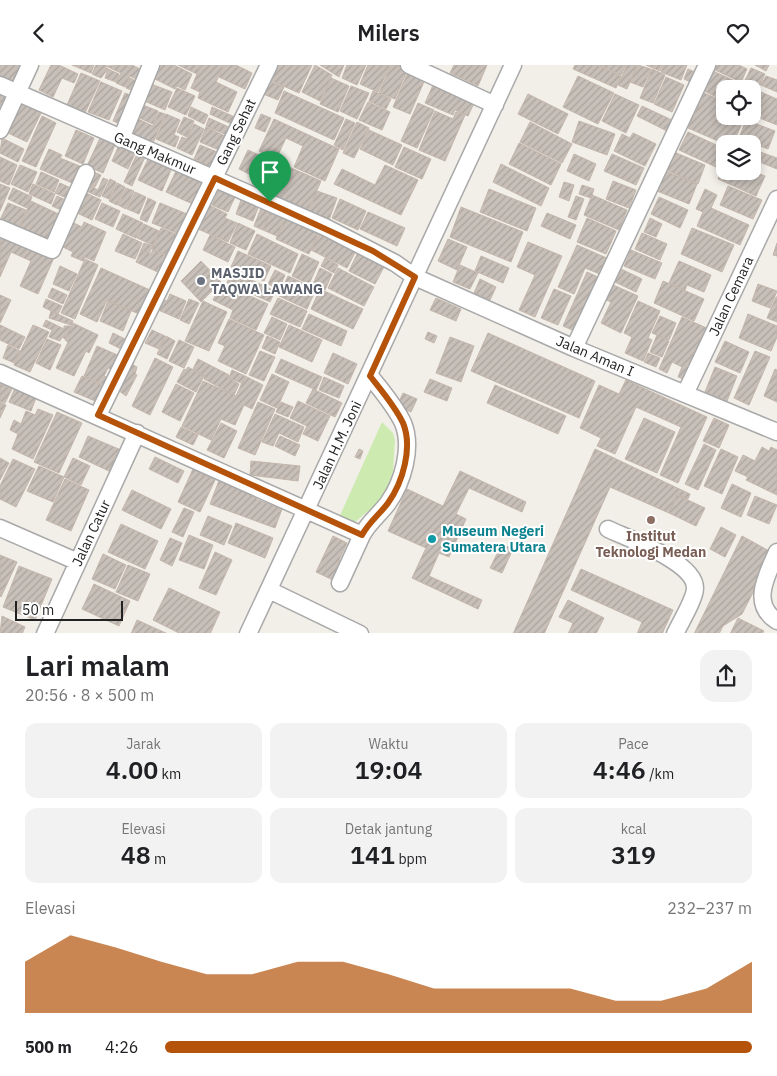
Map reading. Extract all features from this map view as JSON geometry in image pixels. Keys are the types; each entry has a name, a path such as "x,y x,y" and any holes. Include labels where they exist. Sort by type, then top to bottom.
{"street":[{"path":"0,130 30,65"},
{"path":"121,139 151,65"},
{"name":"Gang Sehat","path":"98,415 269,65"},
{"path":"409,65 495,105"},
{"name":"Jalan H.M. Joni","path":"248,633 370,376 513,65"},
{"path":"574,348 707,65"},
{"name":"Gang Makmur","path":"0,85 121,139 215,178 365,247 395,263 415,277"},
{"path":"0,228 52,249 86,173"},
{"name":"Jalan Cemara","path":"685,394 777,199"},
{"name":"Jalan Aman I","path":"415,277 574,348 777,432"},
{"path":"0,373 98,415 362,535"},
{"path":"340,583 362,535 397,489 404,465 407,440 404,424 370,376"},
{"name":"Jalan Catur","path":"45,633 137,433"},
{"path":"0,528 78,562"},
{"path":"608,529 672,560 689,573 693,580 694,592 675,633"},
{"path":"777,552 764,583 762,598 764,609 777,621"},
{"path":"269,590 360,633"}],"green space":[{"path":"382,422 393,433 395,440 393,472 382,499 354,523 337,522"}],"building":[{"path":"0,65 21,65 13,84 0,78"},
{"path":"51,65 59,65 78,74 74,83 62,78 53,97 39,90"},
{"path":"72,65 94,65 91,73"},
{"path":"96,65 106,65 105,67 108,69 101,78 92,74"},
{"path":"132,65 140,69 136,79 130,76 125,87 116,83 121,73 106,66"},
{"path":"155,65 174,65 192,74 185,90 177,86 175,89 149,76"},
{"path":"178,65 201,65 197,74"},
{"path":"201,65 224,65 216,82 237,92 228,112 198,98 200,92 191,88"},
{"path":"225,65 236,65 252,73 245,89 219,77"},
{"path":"277,65 312,65 299,93 270,80"},
{"path":"315,65 332,75 320,101 302,92"},
{"path":"320,65 344,65 339,77"},
{"path":"347,65 366,65 357,85 342,78"},
{"path":"368,65 390,65 378,92 360,84"},
{"path":"391,65 399,65 408,69 395,99 379,93"},
{"path":"454,65 487,65 478,86 450,73"},
{"path":"575,65 597,65 621,76 616,88 573,69"},
{"path":"599,65 626,65 621,75"},
{"path":"627,65 637,65 627,89 618,85"},
{"path":"638,65 651,69 643,87 630,82"},
{"path":"646,65 663,65 660,71"},
{"path":"664,65 687,65 681,80 661,72"},
{"path":"717,65 739,65 747,69 742,80 737,80 715,70"},
{"path":"755,65 769,65 766,71"},
{"path":"751,68 765,74 761,83 761,80 745,80"},
{"path":"108,69 119,74 116,82 105,78"},
{"path":"652,69 665,75 653,103 640,98"},
{"path":"688,69 697,73 693,83 684,79"},
{"path":"409,70 426,77 410,114 393,107"},
{"path":"713,71 732,80 716,80 716,97 704,91"},
{"path":"81,73 100,81 85,113 67,105"},
{"path":"578,76 614,93 598,124 563,107"},
{"path":"766,76 777,80 777,92 761,85"},
{"path":"666,77 684,85 672,112 654,104"},
{"path":"130,78 138,82 134,91 126,88"},
{"path":"331,78 349,86 338,112 320,104"},
{"path":"269,81 284,87 278,100 263,94"},
{"path":"101,82 122,91 109,120 88,112"},
{"path":"146,82 172,92 165,110 140,99"},
{"path":"434,83 477,97 468,116 455,110 453,115 425,103"},
{"path":"351,86 369,93 357,119 340,111"},
{"path":"177,88 195,96 186,115 168,107"},
{"path":"0,89 9,93 3,107 0,105"},
{"path":"284,91 344,118 334,140 275,113"},
{"path":"373,91 391,99 386,109 369,101"},
{"path":"761,92 777,99 777,125 761,119"},
{"path":"125,93 135,97 123,125 113,121"},
{"path":"704,93 716,98 716,125 741,125 737,135 716,135 716,140 688,128"},
{"path":"528,94 568,114 558,134 518,114"},
{"path":"615,94 639,105 626,133 602,121"},
{"path":"368,102 390,112 382,130 359,120"},
{"path":"20,103 41,113 27,142 6,132"},
{"path":"138,103 158,111 153,124 133,115"},
{"path":"418,103 434,110 417,148 401,141"},
{"path":"642,106 674,121 669,132 637,116"},
{"path":"191,107 208,115 204,124 188,116"},
{"path":"212,107 237,118 234,125 210,114"},
{"path":"435,111 453,119 456,112 465,115 445,161 419,150"},
{"path":"159,112 165,114 153,143 127,132 134,117 153,126"},
{"path":"166,114 180,120 174,135 179,137 175,147 156,139"},
{"path":"261,114 271,118 265,132 255,128"},
{"path":"42,116 56,123 36,167 22,161"},
{"path":"184,117 194,121 187,137 177,132"},
{"path":"209,118 233,129 229,136 206,126"},
{"path":"274,119 339,149 325,181 294,167 303,146 286,138 276,159 259,151"},
{"path":"346,119 355,123 343,150 334,145"},
{"path":"579,121 615,134 607,155 572,142"},
{"path":"357,122 369,128 354,158 343,153"},
{"path":"530,122 572,144 562,163 520,142"},
{"path":"194,124 204,129 192,155 177,148 182,137 187,139"},
{"path":"744,125 759,125 775,131 768,149 761,146 761,135 740,135"},
{"path":"206,127 225,136 219,150 200,142"},
{"path":"76,130 94,138 83,164 65,156"},
{"path":"369,130 402,145 393,165 360,149"},
{"path":"688,132 716,145 716,167 679,150"},
{"path":"633,133 656,144 645,166 614,151 622,134 630,138"},
{"path":"2,138 24,149 18,162 0,153"},
{"path":"100,138 115,145 103,173 87,166"},
{"path":"120,143 136,151 128,169 112,161"},
{"path":"519,143 561,164 551,185 509,164"},
{"path":"200,145 222,154 215,169 194,159"},
{"path":"404,147 431,159 422,179 395,167"},
{"path":"49,149 62,155 60,158 87,169 79,186 40,169"},
{"path":"248,150 285,167 273,193 252,183 255,177 239,169"},
{"path":"674,152 705,165 698,184 666,170"},
{"path":"761,152 777,158 777,169 761,163"},
{"path":"151,153 174,163 162,191 138,180"},
{"path":"137,154 145,157 132,186 124,182"},
{"path":"574,154 596,164 589,181 567,171"},
{"path":"612,154 644,168 636,185 604,171"},
{"path":"0,157 17,165 9,185 0,181"},
{"path":"501,164 549,188 541,206 493,182"},
{"path":"20,165 37,172 28,192 11,184"},
{"path":"385,165 418,180 401,215 334,184 342,169 375,185"},
{"path":"178,167 209,181 197,206 166,192"},
{"path":"289,167 321,181 308,211 276,198"},
{"path":"91,171 101,175 95,187 86,183"},
{"path":"665,171 697,184 689,204 657,191"},
{"path":"41,172 59,180 54,192 36,184"},
{"path":"761,174 765,176 756,196 720,180 761,180"},
{"path":"103,178 108,180 100,197 84,190 87,184 98,190"},
{"path":"110,179 116,182 109,199 102,196"},
{"path":"613,181 636,190 629,208 606,199"},
{"path":"564,182 574,185 569,201 559,197"},
{"path":"60,183 75,190 71,200 55,193"},
{"path":"117,183 125,187 117,205 109,201"},
{"path":"0,184 10,188 0,211"},
{"path":"33,184 55,194 51,204 29,194"},
{"path":"582,185 594,189 591,198 579,194"},
{"path":"728,186 762,200 753,219 720,205"},
{"path":"13,188 32,197 27,208 8,199"},
{"path":"126,188 134,191 126,209 118,205"},
{"path":"489,189 536,208 527,231 480,212"},
{"path":"705,189 717,195 711,208 749,225 740,245 697,226 703,212 696,209"},
{"path":"219,190 235,197 228,212 212,205"},
{"path":"317,191 337,198 329,220 309,212"},
{"path":"84,192 101,200 92,220 75,212"},
{"path":"135,192 146,197 139,214 127,209"},
{"path":"592,195 627,210 619,230 584,215"},
{"path":"57,196 72,203 68,213 52,206"},
{"path":"576,196 584,199 576,220 568,217"},
{"path":"659,197 688,210 680,228 651,214"},
{"path":"148,198 156,202 147,222 140,219"},
{"path":"340,199 366,211 358,230 332,218"},
{"path":"241,200 258,208 253,221 236,214"},
{"path":"31,201 65,217 53,243 19,228"},
{"path":"8,203 26,210 18,228 0,220"},
{"path":"102,203 120,211 113,227 95,219"},
{"path":"160,203 187,214 179,234 152,223"},
{"path":"263,203 273,207 263,230 254,226"},
{"path":"209,205 227,214 225,218 237,223 228,242 198,229"},
{"path":"273,207 287,213 277,236 263,230"},
{"path":"461,207 523,232 511,262 450,237"},
{"path":"288,212 321,227 309,254 276,239"},
{"path":"368,212 405,228 397,246 360,229"},
{"path":"547,213 576,225 570,239 541,226"},
{"path":"123,214 143,223 136,238 116,229"},
{"path":"587,218 616,231 606,254 577,242"},
{"path":"650,218 662,224 656,237 644,232"},
{"path":"70,221 82,227 84,222 106,232 94,261 85,257 83,261 71,256 73,252 59,245"},
{"path":"238,223 255,231 246,250 230,243"},
{"path":"144,224 159,231 153,245 137,238"},
{"path":"161,228 178,235 169,256 152,249"},
{"path":"692,228 734,245 722,272 681,254"},
{"path":"322,229 358,247 347,268 311,250"},
{"path":"642,233 667,244 660,260 635,249"},
{"path":"123,234 142,243 135,259 115,251"},
{"path":"257,234 298,254 290,273 248,254"},
{"path":"0,235 56,253 38,294 20,286 31,261 11,252 0,277"},
{"path":"210,235 235,247 228,262 203,250"},
{"path":"448,239 467,247 457,270 438,261"},
{"path":"528,242 562,256 535,317 519,310 535,275 517,267"},
{"path":"144,243 153,246 149,253 141,250"},
{"path":"777,243 777,256 773,255"},
{"path":"577,245 609,259 602,275 585,268 574,294 558,287"},
{"path":"360,248 387,261 375,284 349,271"},
{"path":"141,250 150,254 153,250 169,257 162,274 136,262"},
{"path":"631,250 662,263 655,279 624,266"},
{"path":"238,251 271,266 264,281 231,267"},
{"path":"302,254 319,262 309,284 292,276"},
{"path":"481,256 509,268 503,283 475,271"},
{"path":"325,258 338,265 334,273 321,266"},
{"path":"85,259 98,265 75,319 61,313"},
{"name":"MASJID TAQWA LAWANG","path":"201,261 221,282 201,302 181,281"},
{"path":"679,261 711,275 704,292 687,285 685,290 669,283"},
{"path":"460,265 478,273 470,289 453,282"},
{"path":"60,266 77,274 69,291 53,284"},
{"path":"101,268 150,290 139,314 107,300 97,322 80,314"},
{"path":"320,268 332,274 325,290 313,284"},
{"path":"338,268 374,287 364,306 328,288"},
{"path":"621,269 642,279 636,292 615,282"},
{"path":"275,270 285,275 279,289 268,284"},
{"path":"232,271 275,291 270,302 227,283"},
{"path":"587,272 602,279 579,333 563,326"},
{"path":"288,276 316,289 307,309 279,296"},
{"path":"480,279 496,287 490,300 474,293"},
{"path":"663,281 704,299 694,321 654,303"},
{"path":"221,283 268,304 256,330 230,318 233,310 213,300"},
{"path":"611,284 638,296 621,333 601,323 611,302 604,299"},
{"path":"758,284 777,291 770,308 752,301"},
{"path":"52,288 67,295 63,304 48,297"},
{"path":"320,289 363,309 353,329 311,309"},
{"path":"554,289 571,296 558,325 541,318"},
{"path":"170,294 186,301 179,319 156,309 161,298 167,301"},
{"path":"0,295 11,300 0,323"},
{"path":"777,297 777,322 767,318"},
{"path":"278,298 307,311 300,327 270,314"},
{"path":"436,298 461,309 456,321 430,310"},
{"path":"46,299 62,306 58,314 43,307"},
{"path":"189,299 199,303 189,324 180,320"},
{"path":"108,301 131,311 123,331 100,321"},
{"path":"203,301 227,312 209,351 185,341"},
{"path":"638,301 660,311 648,338 652,340 643,361 625,353 632,337 624,333"},
{"path":"51,311 73,321 71,325 49,318"},
{"path":"309,314 347,331 341,346 302,329"},
{"path":"748,314 777,326 777,337 771,351 739,338"},
{"path":"660,316 676,323 669,340 652,333"},
{"path":"272,317 287,324 280,340 264,333"},
{"path":"682,317 711,330 689,381 678,377 682,367 672,362 667,373 659,369"},
{"path":"229,319 264,335 246,374 218,361 225,346 218,343"},
{"path":"46,320 64,329 64,326 71,326 65,339 62,337 60,341 49,337 52,330 43,326"},
{"path":"73,323 98,335 89,353 86,351 74,376 56,368 68,342 65,340"},
{"path":"0,325 25,337 19,349 0,340"},
{"path":"33,325 49,332 30,372 14,365"},
{"path":"289,325 322,340 312,362 279,347"},
{"path":"152,330 165,336 159,349 145,343"},
{"path":"428,332 437,336 434,343 425,339"},
{"path":"113,333 127,340 123,350 109,343"},
{"path":"488,333 595,381 579,418 471,371"},
{"path":"657,335 669,341 662,357 650,352"},
{"path":"166,336 175,341 167,359 157,354"},
{"path":"267,336 280,342 275,354 262,348"},
{"path":"450,337 474,346 461,382 436,373"},
{"path":"47,339 61,345 50,370 36,363"},
{"path":"179,340 194,347 184,368 169,361"},
{"path":"725,341 749,352 740,373 715,362"},
{"path":"8,345 20,351 14,363 3,358"},
{"path":"97,346 122,357 115,371 108,368 104,376 110,379 107,386 84,376"},
{"path":"260,351 275,357 264,381 249,375"},
{"path":"755,351 770,357 749,405 734,398"},
{"path":"333,353 357,364 348,384 324,373"},
{"path":"648,353 660,358 656,367 644,362"},
{"path":"127,358 134,361 133,365 137,367 135,374 137,375 126,396 114,387"},
{"path":"155,358 173,367 150,415 132,406"},
{"path":"198,359 229,375 228,378 239,384 234,395 204,379 205,376 193,369"},
{"path":"281,359 322,377 316,390 275,372"},
{"path":"188,367 204,376 196,392 177,382 184,369 186,370"},
{"path":"715,367 737,376 727,401 705,392"},
{"path":"775,369 777,370 777,402 764,396"},
{"path":"232,370 245,376 241,383 229,378"},
{"path":"272,374 289,382 277,408 260,400"},
{"path":"82,376 109,388 102,404 74,392"},
{"path":"245,376 263,385 252,409 244,405 235,425 221,419 211,440 182,426 203,381 236,396"},
{"path":"324,377 344,386 339,398 319,390"},
{"path":"430,379 452,388 447,401 424,392"},
{"path":"626,380 707,417 678,483 660,475 681,427 636,407 615,454 597,446 601,438 580,428 599,385 619,394"},
{"path":"0,384 12,389 5,403 0,401"},
{"path":"176,384 194,393 180,421 162,412"},
{"path":"495,385 566,416 558,434 487,403"},
{"path":"15,388 36,398 31,411 9,402"},
{"path":"313,389 342,403 335,417 306,403"},
{"path":"403,393 417,399 411,412 397,406"},
{"path":"298,401 330,416 318,441 303,434 307,426 290,418"},
{"path":"0,402 6,405 0,418"},
{"path":"258,402 275,409 255,455 238,448"},
{"path":"281,402 293,407 288,417 276,412"},
{"path":"38,409 53,415 33,459 12,449 18,434 10,430 14,420 21,424 26,411 35,415"},
{"path":"57,412 82,423 59,473 34,462"},
{"path":"275,414 304,427 298,442 279,433 273,446 262,442"},
{"path":"644,418 675,432 657,473 625,459"},
{"path":"714,418 729,425 719,448 703,441"},
{"path":"221,423 237,431 224,458 207,450"},
{"path":"181,427 198,435 193,445 176,437"},
{"path":"88,436 121,450 111,472 79,457"},
{"path":"280,436 300,445 295,456 275,446"},
{"path":"704,444 716,450 698,490 685,484"},
{"path":"762,447 769,451 771,447 777,450 777,495 746,480 748,477 735,471 743,455 755,461"},
{"path":"359,449 363,451 360,459 355,457"},
{"path":"595,449 690,494 688,499 677,495 669,513 610,487 544,633 513,633"},
{"path":"721,449 738,457 722,494 704,486"},
{"path":"155,457 184,471 178,483 149,469"},
{"path":"0,458 9,463 0,480"},
{"path":"73,458 90,466 81,485 64,477"},
{"path":"13,459 35,469 16,507 0,499 0,486"},
{"path":"251,461 300,466 298,481 250,475"},
{"path":"39,466 64,477 53,502 27,491"},
{"path":"193,469 215,480 200,512 178,502"},
{"name":"Museum Negeri Sumatera Utara","path":"460,471 526,502 522,512 469,488 456,514 466,519 449,557 439,553 429,576 482,600 478,609 412,578 426,548 388,531 407,489 443,506"},
{"path":"220,478 258,492 256,499 282,509 275,528 210,504"},
{"path":"65,479 89,490 71,531 46,520"},
{"path":"732,484 751,493 741,517 721,508"},
{"path":"132,490 171,509 161,529 122,510"},
{"path":"677,495 705,508 696,526 669,513"},
{"path":"755,496 777,505 769,524 747,515"},
{"path":"184,508 194,512 183,537 172,532"},
{"path":"208,516 232,526 224,545 200,535"},
{"path":"236,523 273,538 265,558 228,543"},
{"path":"121,524 158,541 145,569 108,552"},
{"path":"721,527 736,535 725,557 710,549"},
{"path":"189,535 213,545 204,569 179,560"},
{"path":"333,536 347,543 339,560 343,562 335,581 316,572"},
{"path":"742,536 773,553 742,614 723,626 720,633 694,633"},
{"path":"170,538 182,543 172,566 160,560"},
{"path":"502,544 513,549 502,573 490,568"},
{"path":"215,552 232,560 216,595 199,588"},
{"path":"103,554 126,565 115,589 92,579"},
{"path":"0,555 17,562 1,597 0,596"},
{"path":"128,565 150,574 138,601 116,592"},
{"path":"19,566 52,579 35,620 3,607"},
{"name":"Institut Teknologi Medan","path":"581,569 673,610 662,633 637,633 642,622 571,590"},
{"path":"94,584 130,601 119,626 82,609"},
{"path":"169,588 220,612 210,633 179,633 153,620"},
{"path":"568,600 604,618 596,633 568,633 573,623 559,617"},
{"path":"2,616 25,627 22,633 0,633"},
{"path":"738,618 764,631 763,633 730,633"},
{"path":"137,620 166,633 131,633"}],"place":[{"name":"MASJID TAQWA LAWANG","path":"201,281"},
{"name":"Institut Teknologi Medan","path":"651,520"},
{"name":"Museum Negeri Sumatera Utara","path":"432,539"}],"route":[{"path":"215,178 270,202 373,251 415,277 370,376 404,424 407,440 404,465 397,489 366,526 362,535 98,415 215,178"}]}
